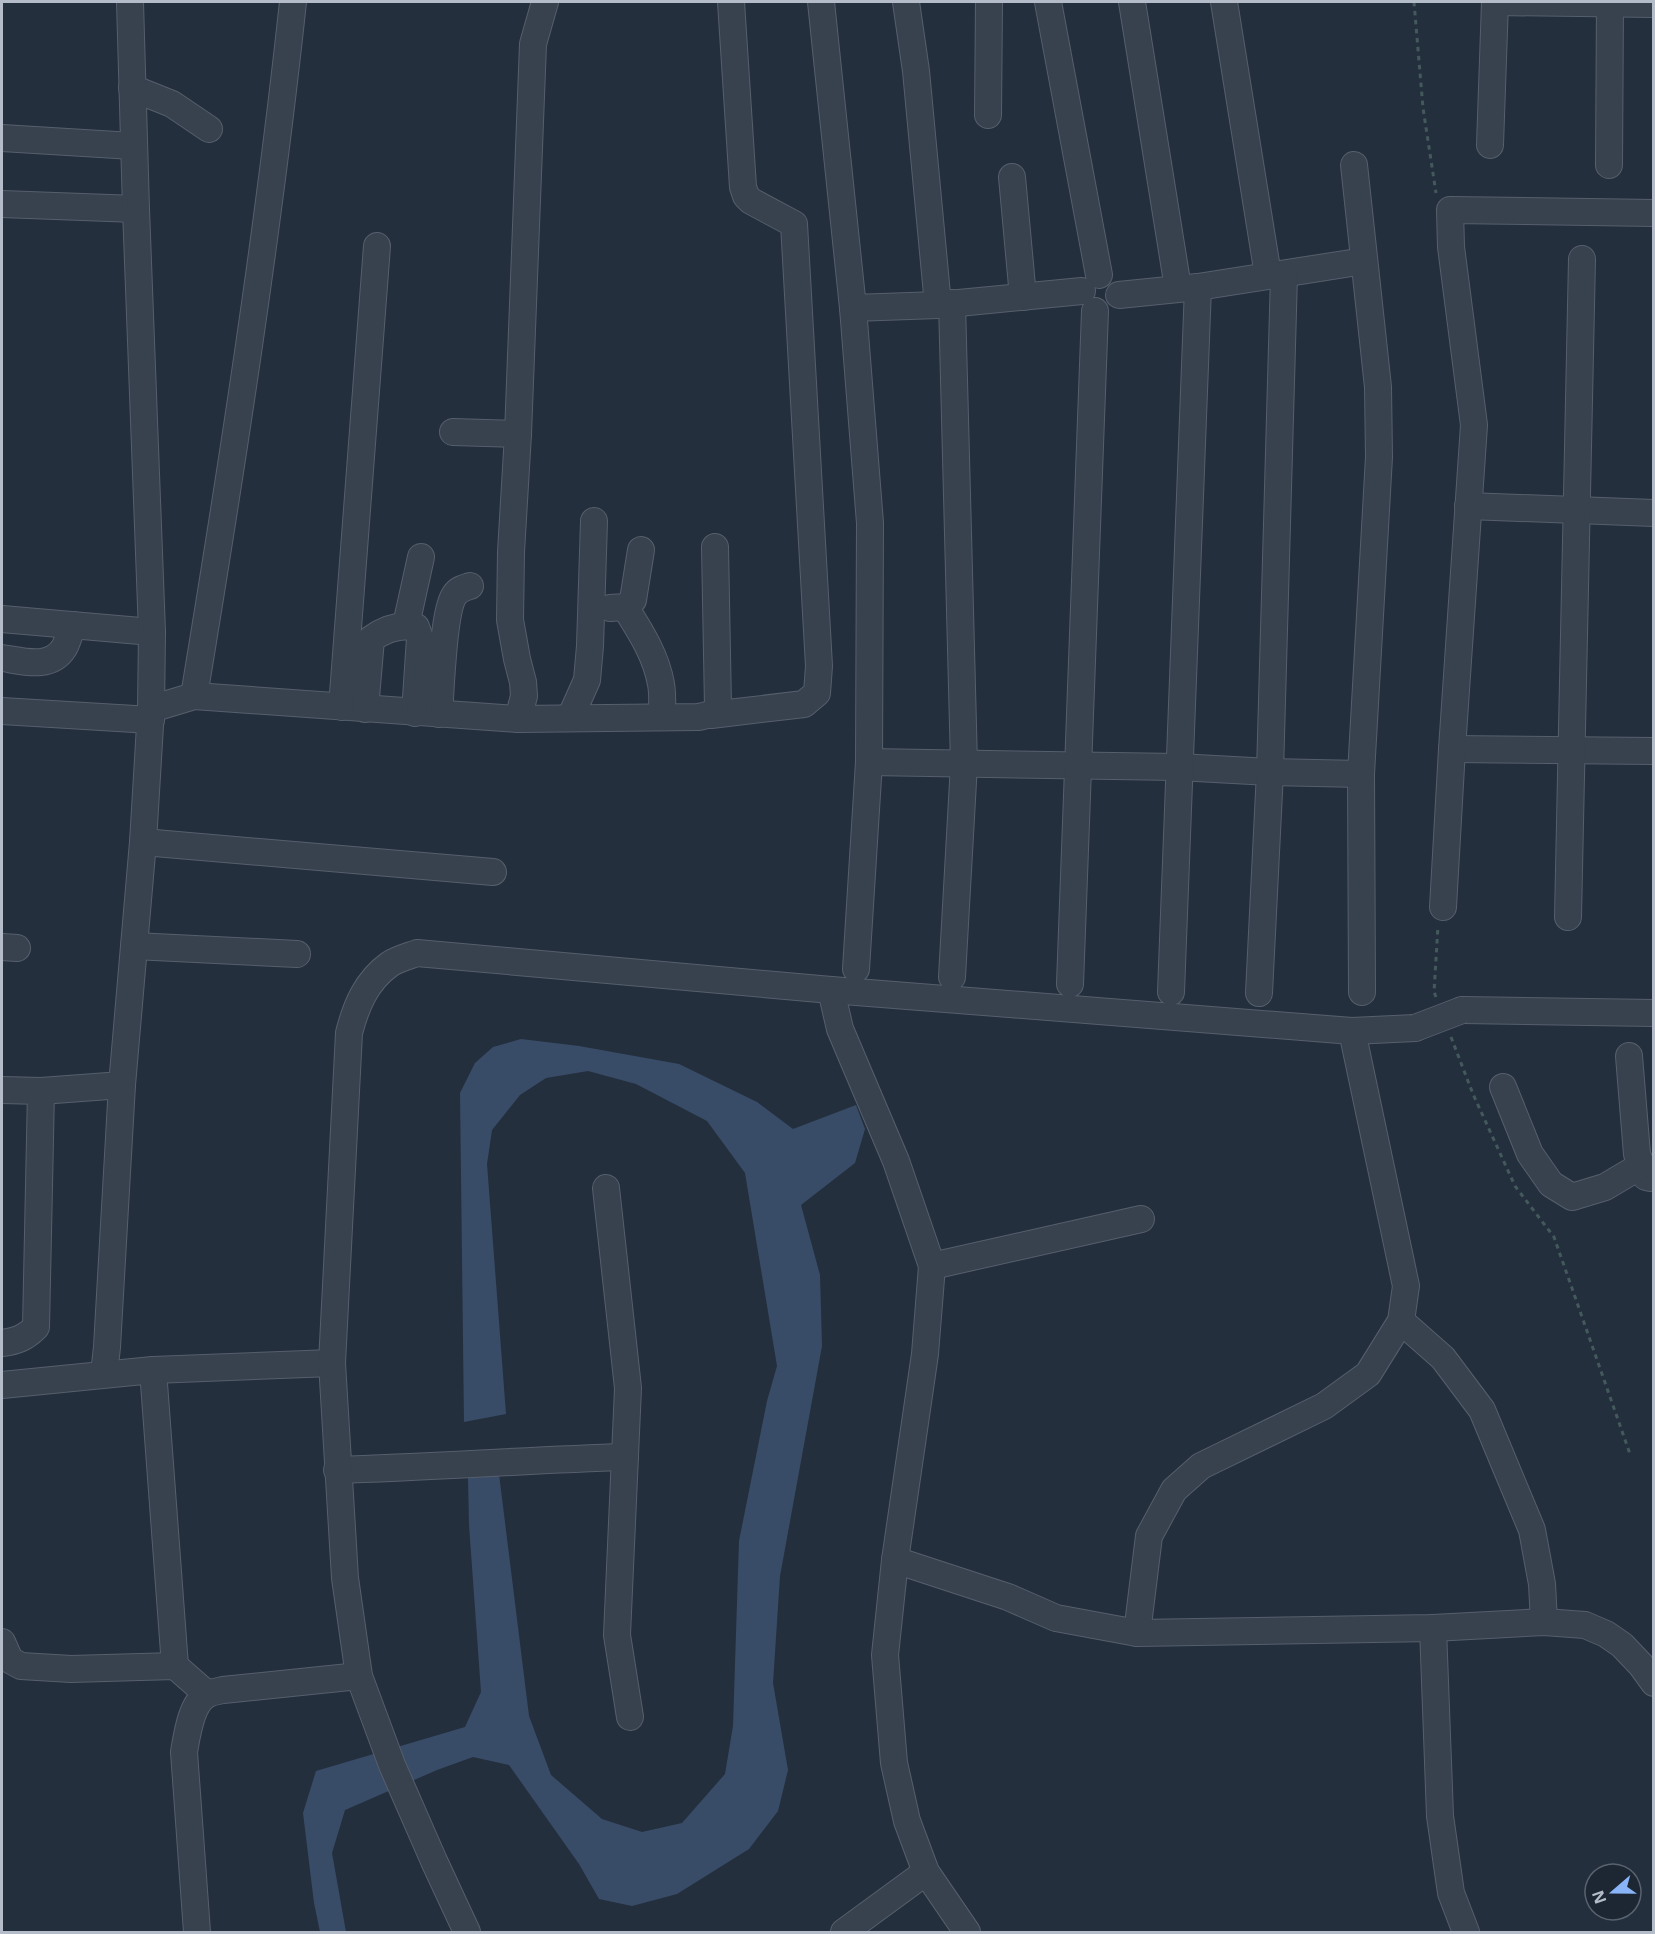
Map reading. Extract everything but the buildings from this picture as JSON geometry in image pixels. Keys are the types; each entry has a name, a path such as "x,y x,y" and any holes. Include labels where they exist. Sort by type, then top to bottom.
{"street":[{"path":"104,1374 122,1085 143,842 151,715 152,632 130,2"},
{"path":"194,696 225,509 278,141 293,2"},
{"path":"518,719 524,696 510,620 511,552 518,435 533,44 545,2"},
{"path":"2,711 151,715 194,696 518,719 698,717 804,704 818,693 819,666 794,224 751,201 746,196 743,187 731,2"},
{"path":"821,2 853,308 870,523 869,762 856,969"},
{"path":"906,2 945,304 964,764 952,977"},
{"path":"988,115 996,2"},
{"path":"1048,2 1092,292 1079,766 1070,984"},
{"path":"1131,2 1162,183 1188,288 1179,767 1171,992"},
{"path":"1224,2 1276,275 1270,772 1259,993"},
{"path":"1490,145 1495,2 1653,4"},
{"path":"1609,165 1610,2"},
{"path":"132,88 172,104 209,129"},
{"path":"2,138 134,146"},
{"path":"1354,165 1378,387 1379,457 1360,774 1362,992"},
{"path":"1012,177 1023,297"},
{"path":"2,204 136,209"},
{"path":"1443,907 1474,425 1451,247 1450,210 1653,213"},
{"path":"354,708 377,246"},
{"path":"1568,917 1582,259"},
{"path":"853,308 945,304 1092,292 1111,278 1116,283 1119,295 1188,288 1364,261"},
{"path":"453,432 518,435"},
{"path":"1468,506 1653,513"},
{"path":"570,718 587,680 594,521"},
{"path":"711,715 718,707 715,547"},
{"path":"591,608 625,607 633,600 640,550"},
{"path":"405,625 421,557"},
{"path":"427,713 451,603 455,594 470,586"},
{"path":"625,607 647,643 657,667 662,685 662,717"},
{"path":"2,619 152,632"},
{"path":"2,658 37,663 48,661 65,647 73,625"},
{"path":"354,708 371,639 382,631 405,625 416,627 420,638 427,713"},
{"path":"1452,749 1653,751"},
{"path":"869,762 1179,767 1360,774"},
{"path":"143,842 493,872"},
{"path":"134,946 297,954"},
{"path":"467,1932 392,1765 359,1676 345,1578 332,1363 349,1033 355,1010 363,993 376,975 392,963 417,953 831,990 1352,1031 1414,1028 1462,1010 1653,1013"},
{"path":"831,990 840,1029 896,1161 932,1266 925,1354 895,1560 885,1655 894,1763 907,1821 926,1872 967,1932"},
{"path":"1137,1633 1149,1536 1174,1490 1201,1466 1324,1406 1368,1374 1401,1322 1406,1286 1352,1031"},
{"path":"1503,1087 1530,1154 1551,1185 1572,1197 1648,1172 1637,1154 1629,1056"},
{"path":"2,1090 41,1091 122,1085"},
{"path":"2,1343 18,1341 36,1327 41,1091"},
{"path":"606,1188 628,1388 617,1635 630,1717"},
{"path":"932,1266 1141,1219"},
{"path":"1401,1322 1443,1358 1482,1410 1532,1530 1542,1584 1544,1622"},
{"path":"2,1385 153,1370 332,1363"},
{"path":"153,1370 175,1666"},
{"path":"337,1470 625,1457"},
{"path":"895,1560 1008,1597 1056,1618 1137,1633 1433,1628 1544,1622 1586,1625 1606,1634 1622,1645 1641,1665 1653,1683"},
{"path":"1433,1628 1440,1816 1450,1893 1466,1932"},
{"path":"2,1642 10,1660 21,1666 71,1669 175,1666 207,1694"},
{"path":"197,1932 184,1752 188,1725 197,1705 207,1694 223,1690 359,1676"},
{"path":"844,1932 926,1872"}],"water":[{"path":"521,1039 579,1046 679,1064 757,1102 793,1129 856,1105 865,1129 855,1163 801,1205 820,1275 822,1346 780,1576 773,1683 788,1770 778,1811 749,1849 677,1894 632,1906 599,1899 579,1864 509,1765 473,1757 345,1810 332,1853 346,1932 320,1932 314,1903 303,1813 316,1771 465,1727 481,1692 469,1525 468,1478 499,1474 529,1716 551,1775 602,1819 642,1832 682,1823 725,1774 733,1726 739,1541 767,1401 777,1366 745,1173 707,1121 636,1084 588,1071 546,1078 520,1095 492,1130 487,1164 506,1414 464,1422 460,1093 475,1063 493,1047"}]}
